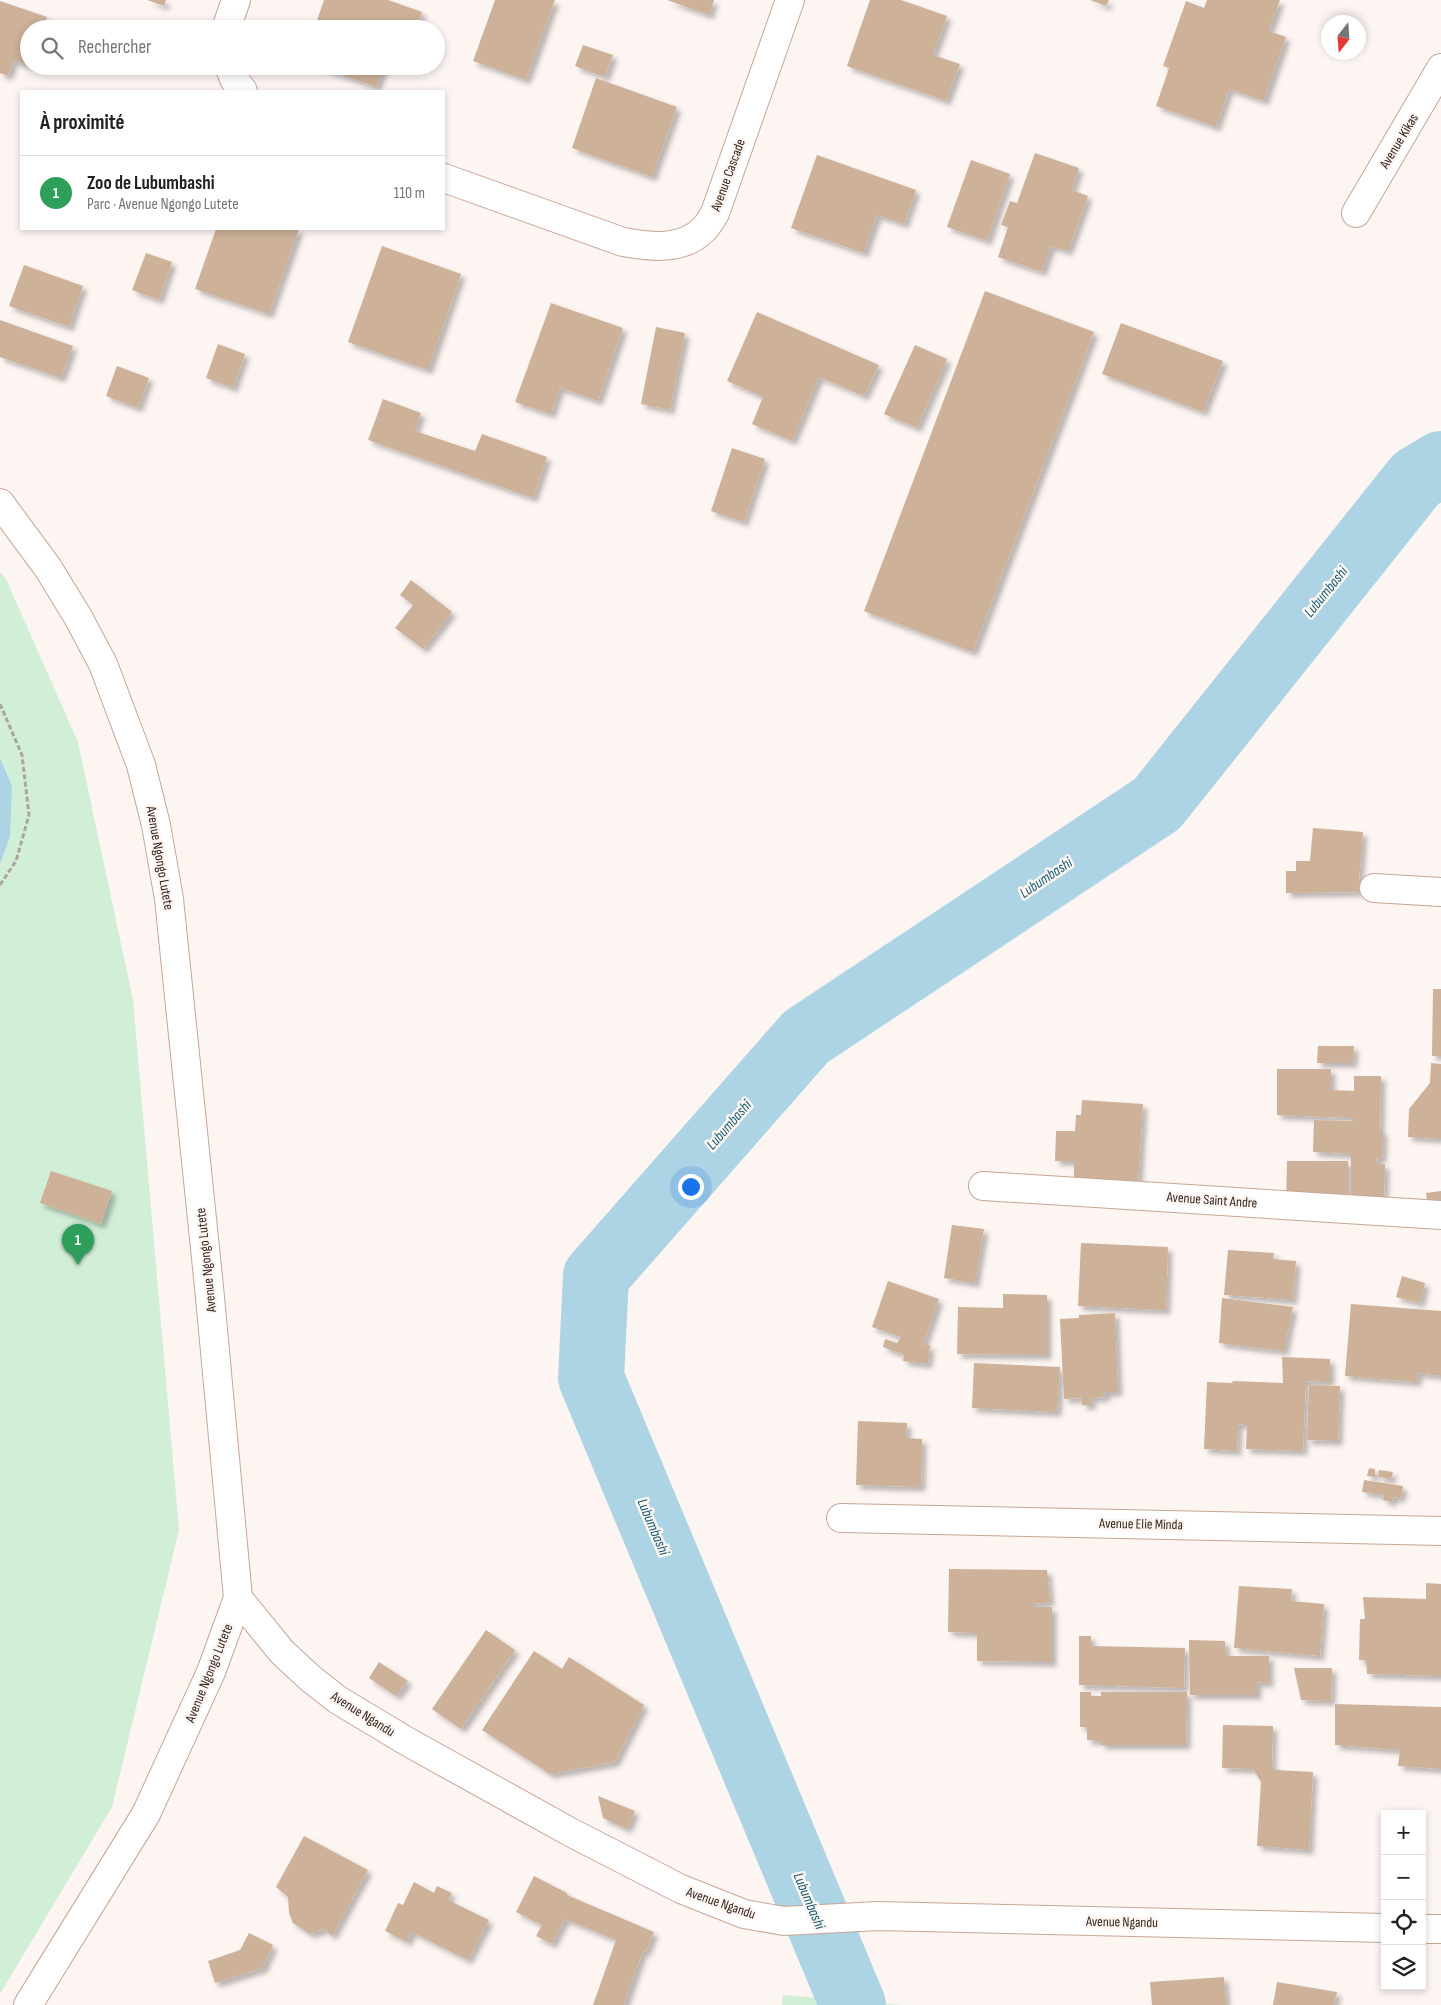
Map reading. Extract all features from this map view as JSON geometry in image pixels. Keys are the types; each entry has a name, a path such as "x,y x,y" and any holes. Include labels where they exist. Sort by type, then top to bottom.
{"street":[{"path":"229,20 236,0"},
{"name":"Avenue Cascade","path":"445,178 623,242 647,247 677,245 694,237 704,230 715,213 790,0"},
{"name":"Avenue Kikas","path":"1356,213 1440,71"},
{"path":"232,75 242,90"},
{"name":"Avenue Ngongo Lutete","path":"0,504 48,568 78,617 103,664 141,765 156,825 170,909 209,1288 238,1598 211,1672 146,1814 28,2005"},
{"path":"1374,888 1441,892"},
{"name":"Avenue Saint Andre","path":"983,1186 1441,1214"},
{"name":"Avenue Elie Minda","path":"841,1518 1441,1531"},
{"name":"Avenue Ngandu","path":"238,1598 282,1652 310,1678 338,1700 408,1742 572,1833 681,1889 744,1914 784,1922 878,1916 1381,1928"},
{"path":"1426,1929 1441,1929"}],"path":[{"path":"0,704 22,755 29,816 16,861 0,885"}],"green space":[{"path":"0,572 6,579 78,742 133,1000 179,1530 112,1807 0,1994"},
{"path":"783,1995 902,2005 782,2005"}],"water":[{"path":"0,758 12,786 10,837 0,864"}],"building":[{"path":"147,0 166,0 164,6"},
{"path":"324,0 388,0 422,12 419,20 317,20"},
{"path":"495,0 555,0 526,80 473,61"},
{"path":"667,0 714,0 709,15"},
{"path":"870,0 901,0 947,16 933,55 960,64 946,101 847,66"},
{"path":"1090,0 1109,0 1106,6"},
{"path":"1207,0 1280,0 1269,31 1286,37 1264,101 1229,89 1216,127 1156,106 1169,68 1163,66 1186,1 1204,8"},
{"path":"0,1 47,17 46,20 20,20 20,62 14,60 8,76 0,73"},
{"path":"583,45 613,55 605,77 575,66"},
{"path":"342,75 381,75 376,87"},
{"path":"596,78 677,107 652,177 572,148"},
{"path":"1035,153 1079,168 1072,190 1088,196 1068,251 1051,246 1042,272 998,257 1008,227 1001,225 1010,201 1017,203"},
{"path":"817,155 916,190 904,224 877,215 864,253 791,228"},
{"path":"971,160 1010,174 987,241 947,227"},
{"path":"216,230 299,230 269,314 195,289"},
{"path":"382,246 461,274 428,370 348,342"},
{"path":"146,253 172,262 159,300 132,290"},
{"path":"24,265 83,286 69,327 9,306"},
{"path":"985,291 1094,332 973,652 864,611"},
{"path":"551,303 623,328 598,401 560,388 551,414 515,402"},
{"path":"757,312 879,365 864,396 819,377 792,441 752,424 763,397 727,381"},
{"path":"0,320 73,346 61,378 0,357"},
{"path":"1121,323 1223,361 1203,412 1102,374"},
{"path":"656,327 685,333 670,410 641,404"},
{"path":"218,344 245,354 233,388 206,378"},
{"path":"915,345 947,359 917,428 884,414"},
{"path":"117,366 149,378 138,408 106,396"},
{"path":"383,399 421,413 415,431 475,451 482,434 547,457 533,498 368,440"},
{"path":"732,448 765,459 744,522 711,511"},
{"path":"411,580 452,612 423,649 395,628 413,605 400,595"},
{"path":"1313,828 1363,832 1358,892 1286,893 1286,871 1296,871 1296,861 1310,861"},
{"path":"1433,989 1441,989 1441,1056 1432,1056"},
{"path":"1318,1046 1354,1046 1353,1063 1317,1063"},
{"path":"1431,1063 1441,1064 1441,1139 1408,1137 1409,1109 1430,1083"},
{"path":"1277,1069 1331,1069 1331,1090 1354,1091 1354,1076 1381,1076 1380,1131 1383,1131 1382,1159 1376,1158 1377,1164 1385,1164 1384,1198 1351,1197 1351,1154 1313,1152 1314,1120 1353,1121 1353,1118 1277,1115"},
{"path":"1082,1100 1143,1104 1138,1185 1078,1182 1078,1177 1074,1177 1074,1161 1055,1161 1056,1131 1075,1131 1076,1115 1081,1115"},
{"path":"1287,1161 1348,1161 1348,1202 1286,1200"},
{"path":"51,1171 112,1191 101,1224 40,1203"},
{"path":"1441,1191 1441,1208 1428,1209 1426,1193"},
{"path":"952,1225 984,1229 975,1283 944,1278"},
{"path":"1081,1243 1168,1247 1166,1310 1078,1306"},
{"path":"1228,1250 1274,1253 1273,1259 1296,1261 1293,1300 1224,1295"},
{"path":"1402,1276 1425,1283 1420,1303 1396,1297"},
{"path":"888,1281 939,1299 923,1345 930,1345 928,1364 903,1361 904,1355 883,1347 885,1339 897,1343 901,1337 872,1327"},
{"path":"1003,1294 1047,1295 1047,1355 957,1354 958,1307 1003,1308"},
{"path":"1222,1298 1293,1307 1284,1351 1219,1343"},
{"path":"1351,1304 1441,1311 1441,1376 1418,1373 1417,1382 1345,1376"},
{"path":"1115,1313 1118,1392 1105,1392 1106,1397 1091,1398 1092,1405 1082,1405 1082,1398 1064,1399 1060,1319 1079,1318 1079,1315"},
{"path":"1282,1357 1330,1359 1330,1382 1306,1381 1303,1451 1246,1449 1247,1425 1238,1424 1237,1451 1204,1449 1207,1382 1283,1383"},
{"path":"974,1363 1060,1367 1057,1412 972,1408"},
{"path":"1309,1385 1340,1386 1338,1441 1307,1440"},
{"path":"858,1421 907,1423 906,1438 922,1439 921,1487 856,1485"},
{"path":"1369,1468 1375,1469 1375,1477 1367,1476"},
{"path":"1379,1470 1393,1472 1391,1479 1378,1477"},
{"path":"1364,1480 1403,1486 1401,1498 1393,1497 1392,1502 1383,1500 1384,1495 1362,1492"},
{"path":"949,1569 1047,1570 1050,1602 1031,1604 1031,1607 1052,1607 1052,1662 977,1661 977,1633 948,1632"},
{"path":"1426,1583 1441,1584 1441,1676 1367,1674 1366,1660 1359,1660 1360,1619 1365,1619 1363,1597 1426,1599"},
{"path":"1239,1586 1292,1589 1291,1601 1324,1604 1320,1656 1234,1648"},
{"path":"486,1630 515,1650 461,1729 432,1709"},
{"path":"1079,1636 1091,1636 1091,1646 1185,1648 1184,1688 1079,1685"},
{"path":"1189,1640 1225,1641 1226,1656 1269,1656 1269,1683 1257,1682 1257,1695 1190,1695"},
{"path":"534,1651 562,1669 569,1657 644,1705 615,1762 550,1774 482,1730"},
{"path":"379,1662 408,1681 396,1696 369,1678"},
{"path":"1294,1668 1332,1668 1331,1701 1301,1700"},
{"path":"1080,1692 1091,1692 1091,1696 1101,1696 1101,1692 1187,1692 1186,1745 1101,1745 1101,1741 1087,1740 1087,1727 1080,1727"},
{"path":"1335,1704 1441,1707 1441,1769 1398,1766 1400,1750 1335,1745"},
{"path":"1223,1725 1273,1726 1272,1764 1275,1770 1313,1772 1309,1850 1257,1846 1261,1782 1253,1769 1222,1768"},
{"path":"598,1796 635,1811 627,1829 603,1818"},
{"path":"304,1836 368,1870 332,1936 324,1929 310,1934 293,1923 289,1913 288,1897 276,1887"},
{"path":"534,1876 567,1893 567,1895 654,1932 646,1952 643,1951 624,2005 593,2005 616,1940 565,1919 552,1944 536,1936 542,1925 516,1912"},
{"path":"414,1882 434,1893 437,1886 452,1893 448,1900 489,1920 468,1960 412,1932 407,1942 385,1931 398,1903 403,1905"},
{"path":"249,1933 273,1945 263,1968 215,1983 208,1961 240,1950"},
{"path":"1224,1977 1226,2005 1152,2005 1150,1982"},
{"path":"1277,1982 1337,1992 1334,2005 1273,2005"}],"waterway":[{"name":"Lubumbashi","path":"853,2005 591,1378 596,1276 806,1037 1157,804 1416,479 1441,464"}],"place":[{"name":"Zoo de Lubumbashi","path":"78,1265"}]}
